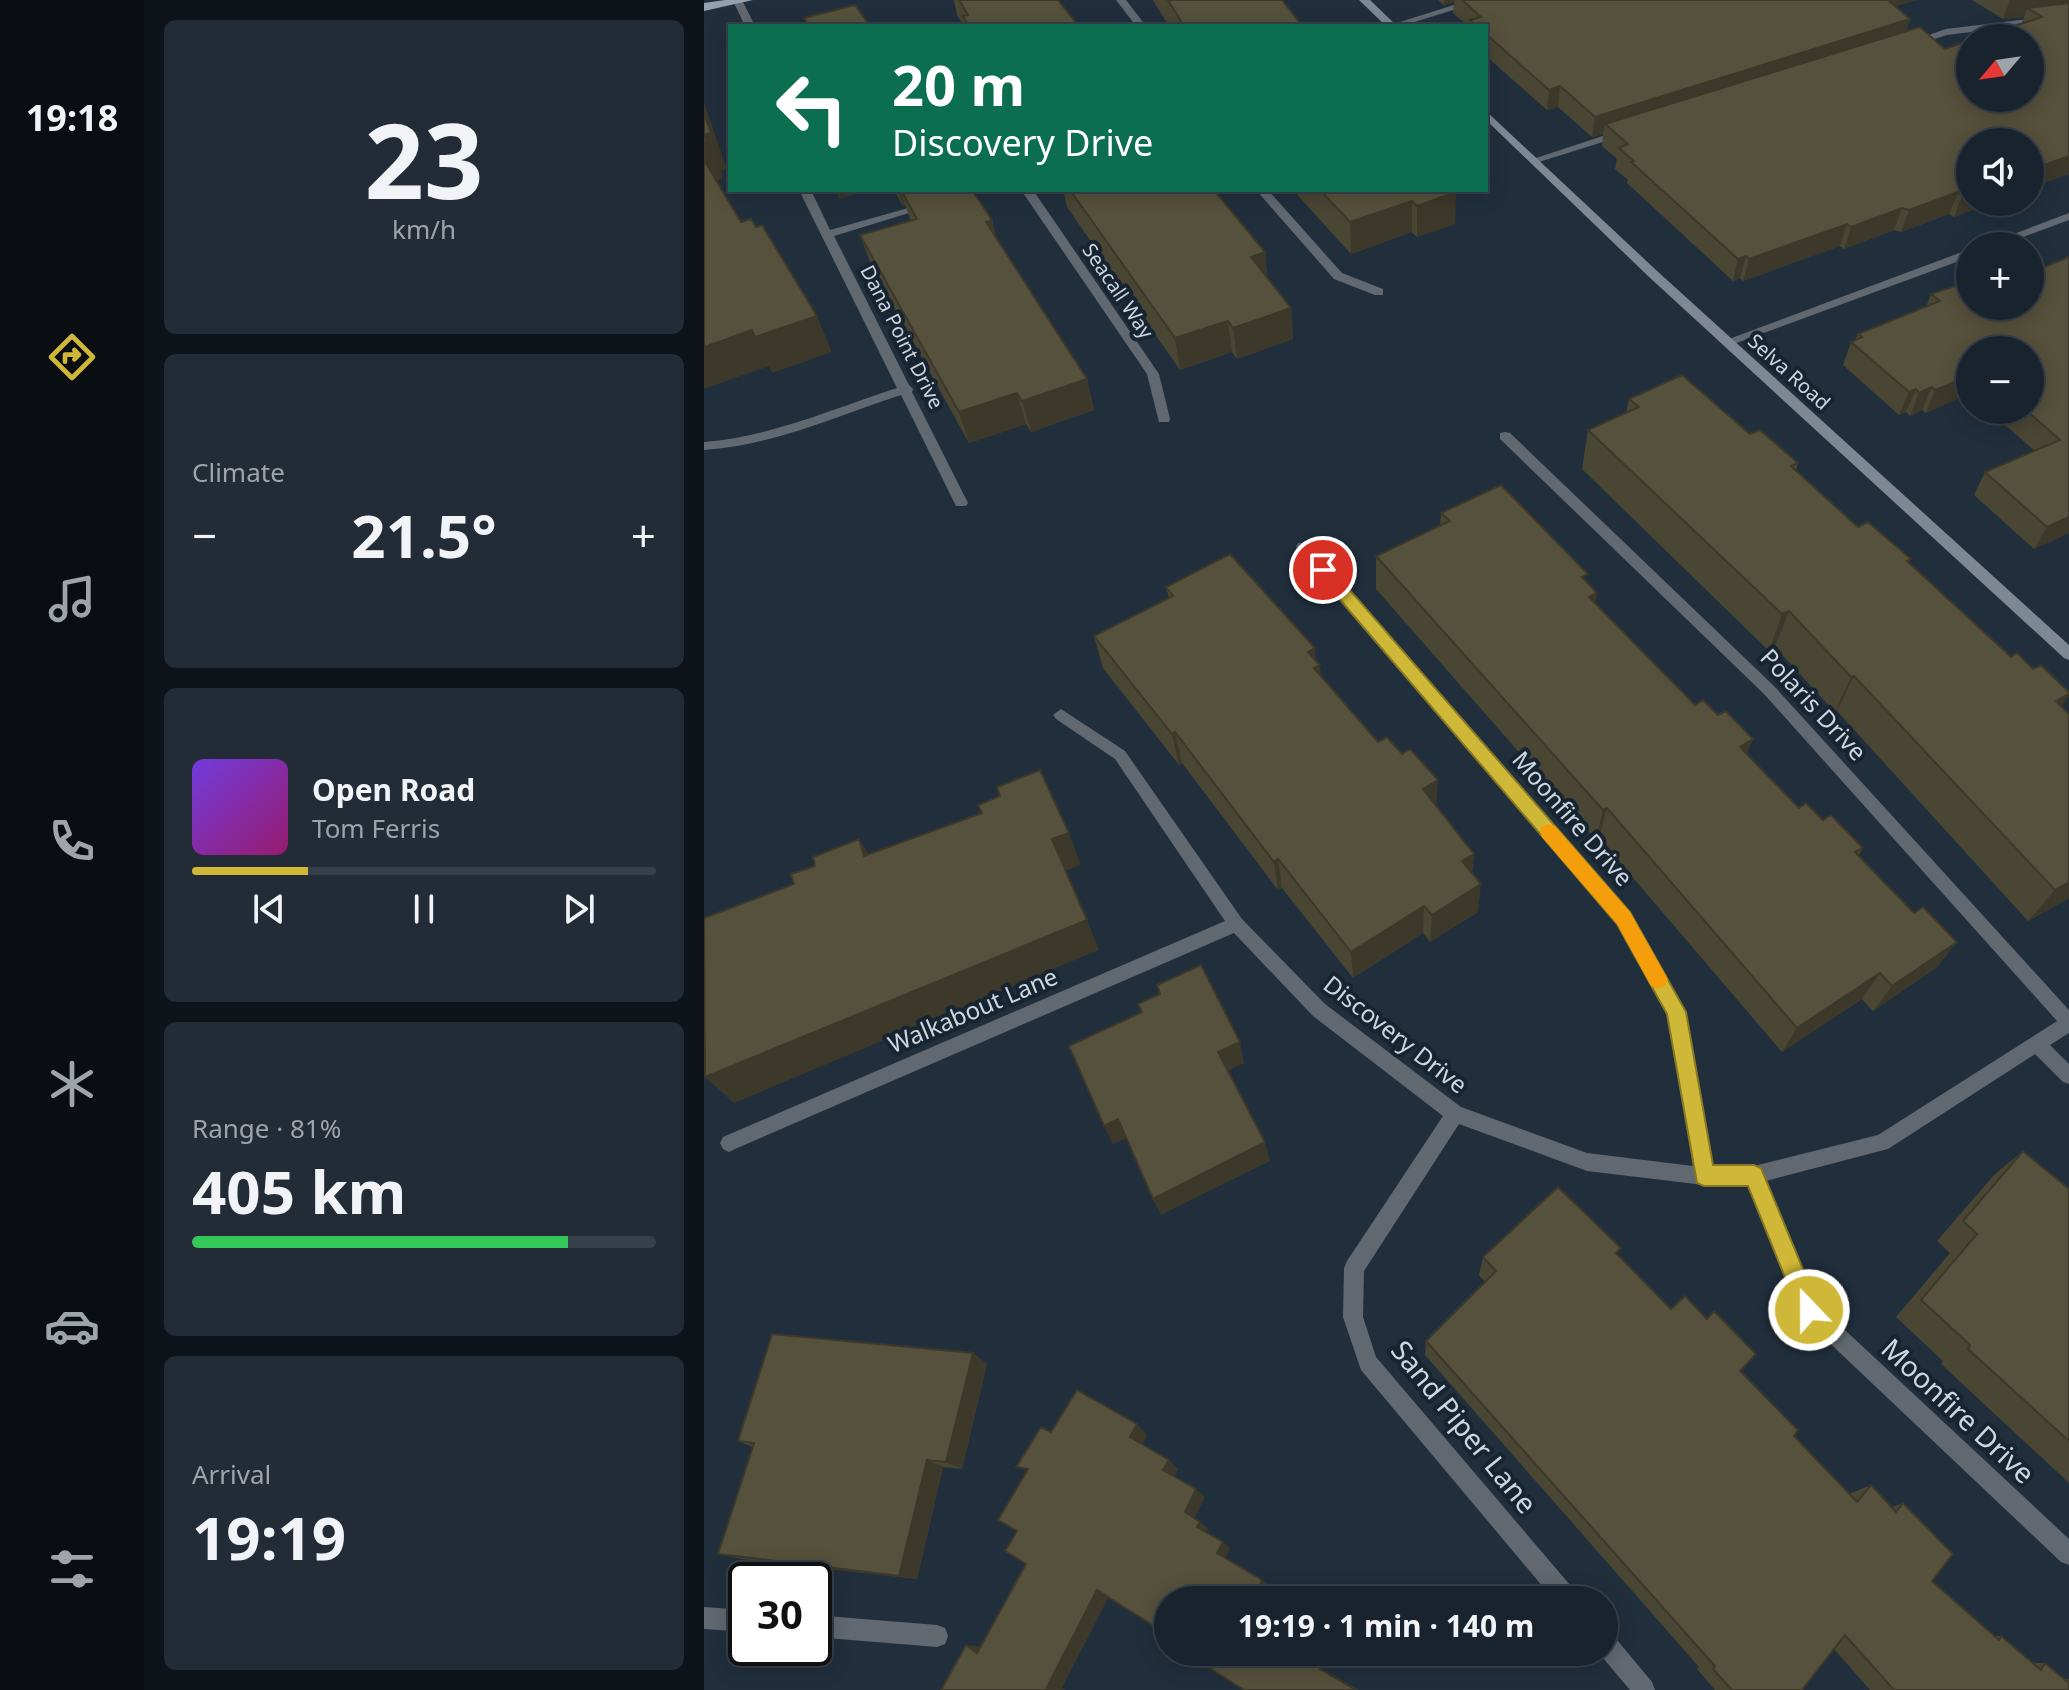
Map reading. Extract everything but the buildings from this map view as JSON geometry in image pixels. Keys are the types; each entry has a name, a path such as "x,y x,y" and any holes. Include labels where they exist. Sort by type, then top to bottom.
{"main road":[{"path":"704,7 739,0"}],"street":[{"path":"739,0 749,24"},
{"path":"1121,0 1139,24"},
{"path":"1364,0 1390,24"},
{"path":"1399,24 1480,0"},
{"path":"1901,46 1946,32 2069,17"},
{"name":"Selva Road","path":"1488,116 1727,342 2068,650"},
{"path":"1535,160 1629,131"},
{"name":"Dana Point Drive","path":"806,192 907,389 961,503"},
{"path":"828,234 974,192"},
{"name":"Seacall Way","path":"1028,192 1153,374 1164,419"},
{"path":"1264,192 1338,276 1379,292"},
{"path":"2026,232 2069,216"},
{"path":"1727,342 1956,258"},
{"path":"704,446 732,444 759,437 907,389"},
{"name":"Polaris Drive","path":"1505,436 1769,690 2069,1023"},
{"name":"Moonfire Drive","path":"1303,547 1623,918 1676,1012 1704,1176"},
{"name":"Discovery Drive","path":"1061,715 1120,755 1236,924 1319,1010 1455,1114 1587,1162 1704,1176 1754,1175 1882,1143 2069,1023"},
{"name":"Walkabout Lane","path":"729,1143 1236,924"},
{"path":"2037,1044 2069,1076"},
{"name":"Sand Piper Lane","path":"1455,1114 1354,1268 1353,1317 1368,1363 1556,1586"},
{"name":"Moonfire Drive","path":"1754,1175 1809,1310 2069,1554"},
{"path":"704,1618 728,1620"},
{"path":"832,1627 937,1636"},
{"path":"1618,1659 1644,1690"}],"slow traffic":[{"path":"1549,831 1623,918 1658,980"}],"route":[{"path":"1323,570 1623,918 1676,1012 1704,1176 1754,1175 1809,1310"}]}
